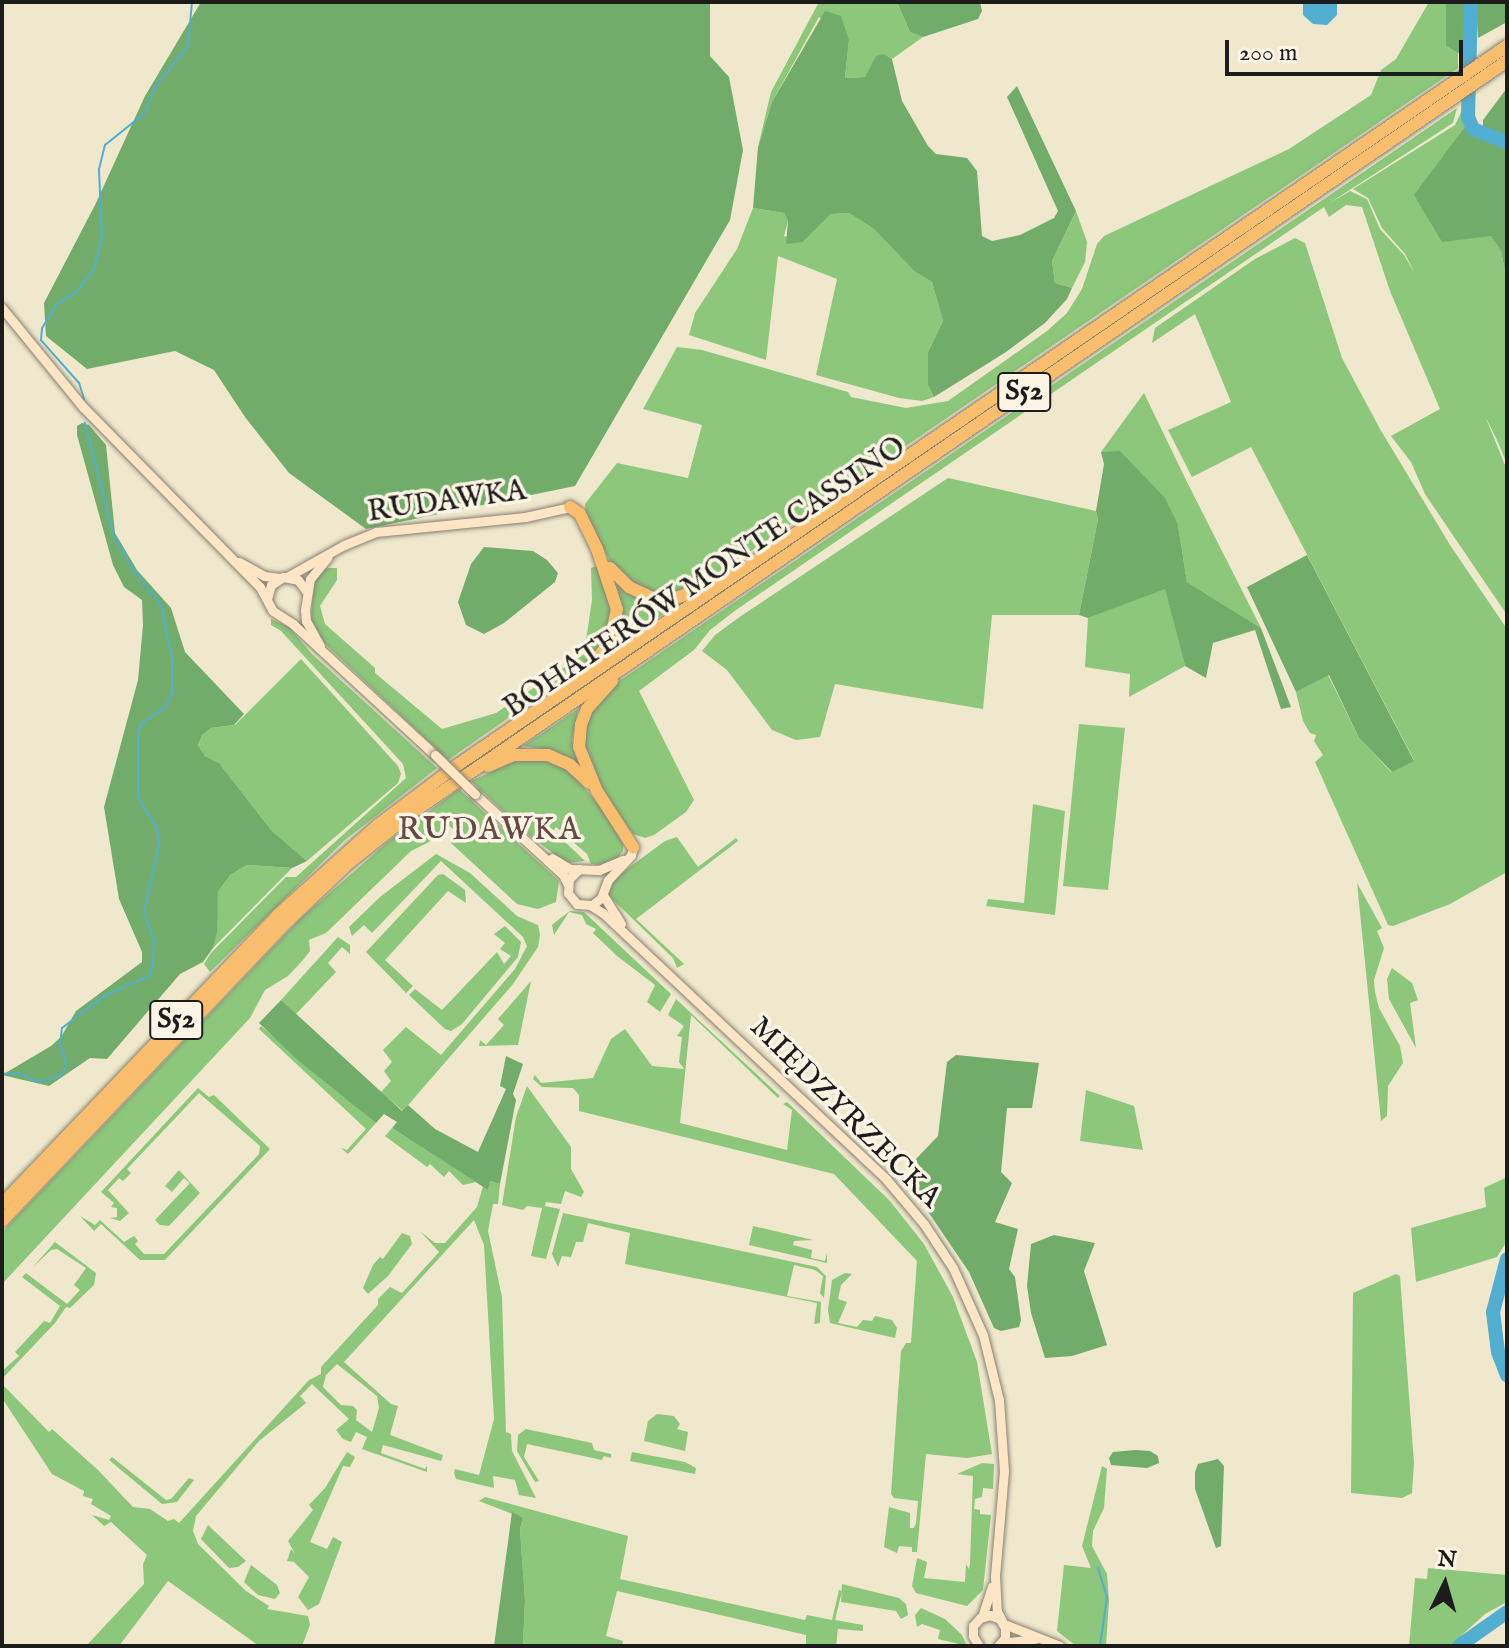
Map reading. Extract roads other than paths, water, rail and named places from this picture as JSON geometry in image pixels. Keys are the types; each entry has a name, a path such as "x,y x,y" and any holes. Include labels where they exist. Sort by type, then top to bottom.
{"highway":[{"name":"BOHATERÓW MONTE CASSINO","path":"2,1204 318,876 415,796 1507,46"},
{"name":"BOHATERÓW MONTE CASSINO","path":"2,1221 288,921 350,862 453,783 1507,61"},
{"path":"570,507 580,514 597,549 615,594 616,622 605,650 573,686"},
{"path":"597,549 621,581 655,599 685,596 742,570"},
{"path":"631,852 581,755 581,725 592,702 637,656"},
{"path":"453,783 506,758 540,753 570,765 597,791"}],"main road":[{"path":"2,308 83,407 260,587 271,609 329,657 564,876 573,901 590,905 604,892 610,877 631,852"},
{"name":"RUDAWKA","path":"284,577 333,551 385,531 525,517 570,507"},
{"name":"RUDAWKA","path":"307,599 313,573 333,551"},
{"path":"225,554 261,574 300,581 307,599 306,621 329,657"},
{"path":"267,599 271,585 284,577"},
{"path":"280,616 295,615 307,599"},
{"path":"535,848 566,867 595,870 631,852"},
{"path":"567,886 572,874 579,869"},
{"path":"595,870 603,879 604,892"},
{"name":"MIĘDZYRZECKA","path":"604,892 638,945"},
{"name":"MIĘDZYRZECKA","path":"590,905 598,908 638,945 886,1179 924,1224 953,1268 983,1335 999,1400 1004,1471 995,1576 997,1611 1006,1634 1000,1645"},
{"name":"MIĘDZYRZECKA","path":"979,1646 972,1631 982,1617 995,1576"},
{"path":"982,1617 992,1616 1060,1646"},
{"path":"1000,1645 1043,1639"}],"water":[{"path":"1303,2 1337,2 1337,15 1327,25 1313,24 1303,15"}],"waterway":[{"name":"RUDAWKA","path":"84,399 79,383 41,340 42,328 57,304 76,292 93,271 102,239 99,169 105,145 145,113 155,87 188,46 192,2"},
{"path":"1471,2 1468,117 1473,129 1507,143"},
{"name":"RUDAWKA","path":"2,1074 18,1073 38,1082 58,1077 67,1067 60,1044 62,1028 104,996 149,976 153,966 154,940 144,913 159,844 157,828 138,798 138,734 141,724 164,708 172,694 172,658 161,605 134,571 114,537 85,423"},
{"path":"1507,1259 1493,1312 1498,1352 1507,1375"},
{"path":"1098,1568 1107,1598 1100,1646"},
{"path":"1459,1646 1507,1612"}],"district":[{"name":"RUDAWKA","path":"490,831"}]}
